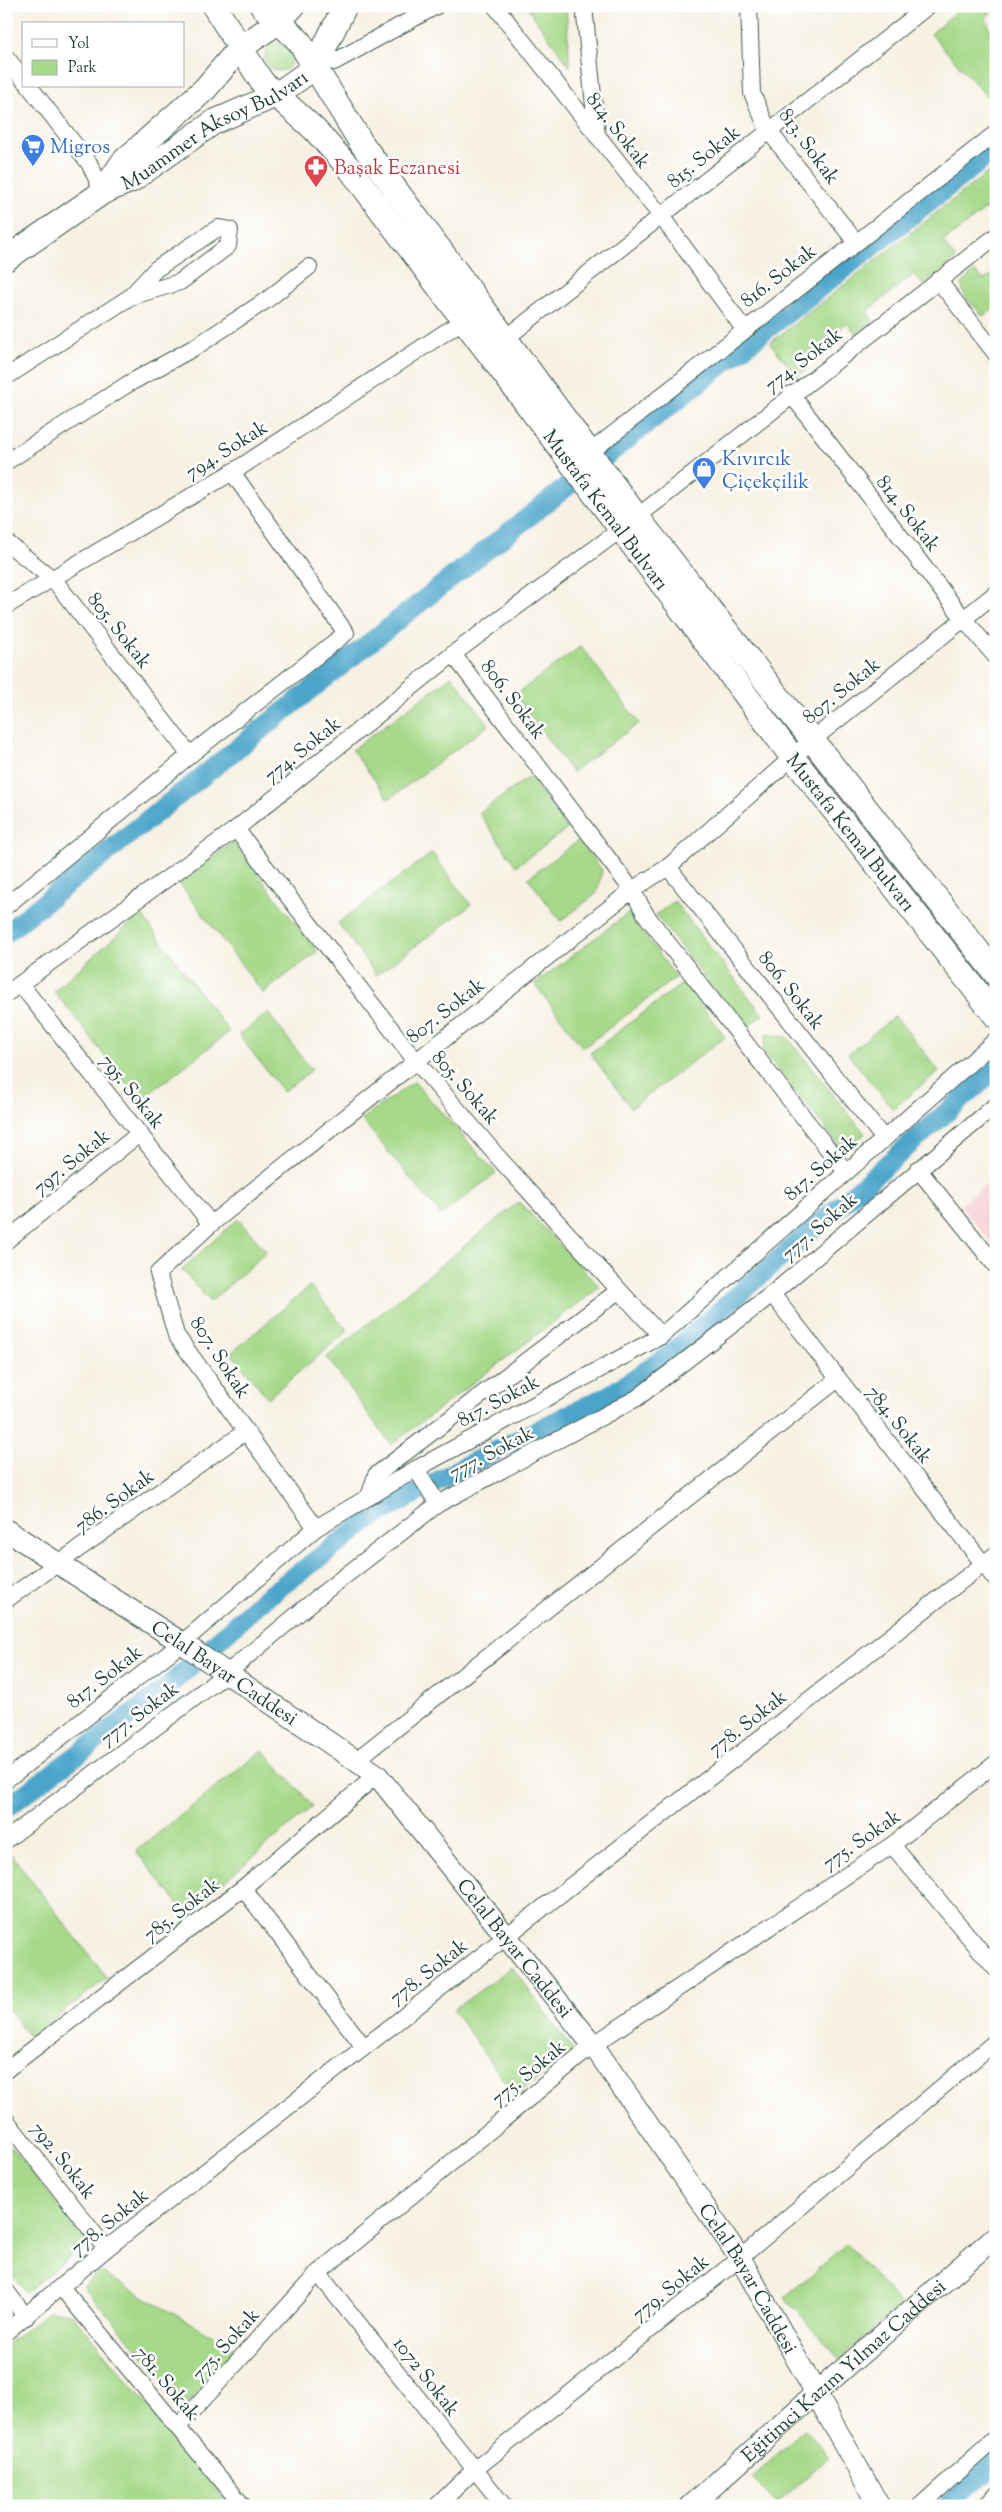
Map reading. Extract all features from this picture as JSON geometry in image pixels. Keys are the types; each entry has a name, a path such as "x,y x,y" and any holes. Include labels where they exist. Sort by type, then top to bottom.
{"main road":[{"name":"Mustafa Kemal Bulvarı","path":"214,6 240,50 262,82 314,129 351,170 464,320 629,523 811,741 996,974"},
{"name":"Muammer Aksoy Bulvarı","path":"6,259 103,192 132,180 214,122 276,95 324,65 345,6"},
{"name":"Mustafa Kemal Bulvarı","path":"278,12 299,41 324,65 362,144 505,339 586,468"},
{"name":"Muammer Aksoy Bulvarı","path":"103,192 123,162 205,88 278,12"},
{"name":"Mustafa Kemal Bulvarı","path":"629,523 793,758 996,1016"}],"street":[{"path":"324,65 436,6"},
{"name":"814. Sokak","path":"495,6 661,216 744,329"},
{"path":"584,6 597,136"},
{"name":"813. Sokak","path":"749,6 752,93 768,130 855,241"},
{"name":"815. Sokak","path":"505,339 768,130 928,6"},
{"path":"7,61 22,78"},
{"path":"31,88 89,163 103,192"},
{"name":"816. Sokak","path":"586,468 744,329 996,133"},
{"path":"6,377 130,297 156,268 218,228 230,230 228,246 180,282 130,297"},
{"name":"774. Sokak","path":"6,994 236,829 453,654 629,523 791,394 996,236"},
{"path":"6,462 128,384 197,346 268,298 309,267"},
{"path":"938,280 996,354"},
{"name":"794. Sokak","path":"6,606 54,580 232,472 464,320"},
{"name":"814. Sokak","path":"791,394 963,618 996,657"},
{"path":"6,906 190,755 346,633 232,472"},
{"name":"805. Sokak","path":"6,542 54,580 190,755"},
{"name":"807. Sokak","path":"316,1528 176,1335 158,1274 211,1224 416,1060 632,890 668,867 811,741 996,593"},
{"name":"806. Sokak","path":"453,654 632,890 646,915 846,1172"},
{"name":"805. Sokak","path":"236,829 416,1060 618,1290 661,1336"},
{"name":"806. Sokak","path":"668,867 884,1139"},
{"name":"795. Sokak","path":"21,985 211,1224"},
{"name":"817. Sokak","path":"6,1780 182,1643 316,1528 416,1469 661,1336 996,1040"},
{"name":"777. Sokak","path":"6,1840 226,1674 322,1593 438,1504 637,1398 772,1294 918,1168 996,1105"},
{"name":"797. Sokak","path":"6,1241 140,1133"},
{"path":"918,1168 996,1266"},
{"path":"369,1497 376,1475 618,1290"},
{"name":"784. Sokak","path":"772,1294 838,1379 989,1559 996,1580"},
{"path":"355,1760 838,1379"},
{"name":"786. Sokak","path":"6,1600 61,1564 245,1432"},
{"path":"416,1469 438,1504"},
{"name":"Celal Bayar Caddesi","path":"6,1530 182,1643 377,1775 593,2045 740,2258 879,2506"},
{"name":"778. Sokak","path":"6,2332 106,2249 989,1559"},
{"name":"775. Sokak","path":"178,2427 318,2273 593,2045 892,1845 996,1763"},
{"name":"785. Sokak","path":"6,2070 243,1888 377,1775"},
{"path":"892,1845 996,1969"},
{"path":"243,1888 364,2047"},
{"name":"779. Sokak","path":"437,2506 474,2470 740,2258 996,2041"},
{"name":"792. Sokak","path":"6,2120 106,2249"},
{"name":"Eğitimci Kazım Yılmaz Caddesi","path":"692,2506 815,2394 996,2236"},
{"name":"1072 Sokak","path":"318,2273 504,2506"},
{"name":"781. Sokak","path":"61,2288 243,2506"},
{"path":"6,2292 26,2317"},
{"path":"920,2506 996,2438"},
{"path":"984,2506 996,2495"}],"shaded area":[{"path":"996,1176 996,1246 995,1247 960,1205"}],"green space":[{"path":"526,6 566,6 570,67"},
{"path":"990,6 996,8 986,17 996,50 996,107 931,34 961,7"},
{"path":"279,43 289,47 293,57 289,67 279,71 269,67 265,57 269,47"},
{"path":"996,166 996,201 943,242 956,259 923,285 914,274 867,311 874,322 857,335 847,323 801,358 808,368 797,377 770,343"},
{"path":"974,271 984,280 996,272 996,310 994,309 983,316 965,296 961,285"},
{"path":"581,646 639,723 572,772 515,695"},
{"path":"452,676 489,725 389,799 352,750"},
{"path":"529,777 567,829 516,866 479,813"},
{"path":"579,840 602,870 597,893 561,921 528,878"},
{"path":"233,842 317,952 263,993 179,883"},
{"path":"432,853 471,905 376,975 338,923"},
{"path":"674,901 763,1015 745,1029 656,915"},
{"path":"628,913 676,977 583,1048 535,984"},
{"path":"141,914 229,1032 140,1101 54,991"},
{"path":"684,982 725,1037 631,1108 590,1053"},
{"path":"268,1013 312,1070 283,1092 239,1035"},
{"path":"895,1016 939,1071 893,1109 848,1054"},
{"path":"766,1034 787,1037 865,1134 844,1151 763,1051"},
{"path":"414,1082 496,1173 441,1215 361,1119"},
{"path":"519,1202 600,1287 391,1445 327,1357"},
{"path":"238,1219 267,1252 210,1302 182,1269"},
{"path":"310,1286 348,1331 268,1398 231,1353"},
{"path":"263,1750 313,1806 186,1914 136,1851"},
{"path":"11,1854 107,1978 30,2038 6,2007 6,1857"},
{"path":"512,1967 574,2052 515,2095 453,2010"},
{"path":"6,2141 88,2242 26,2292 6,2268"},
{"path":"847,2244 901,2306 839,2359 785,2297"},
{"path":"100,2272 238,2350 186,2405 83,2286"},
{"path":"50,2310 71,2313 231,2506 6,2506 6,2345"},
{"path":"804,2429 829,2456 777,2504 752,2478"}],"waterway":[{"path":"6,933 447,581 996,149"},
{"path":"6,1808 163,1691 260,1602 375,1516 461,1468 611,1394 668,1356 996,1069"},
{"path":"947,2506 996,2461"}],"place":[{"name":"Migros","path":"33,167"},
{"name":"Başak Eczanesi","path":"316,188"},
{"name":"Kıvırcık Çiçekçilik","path":"704,490"}]}
